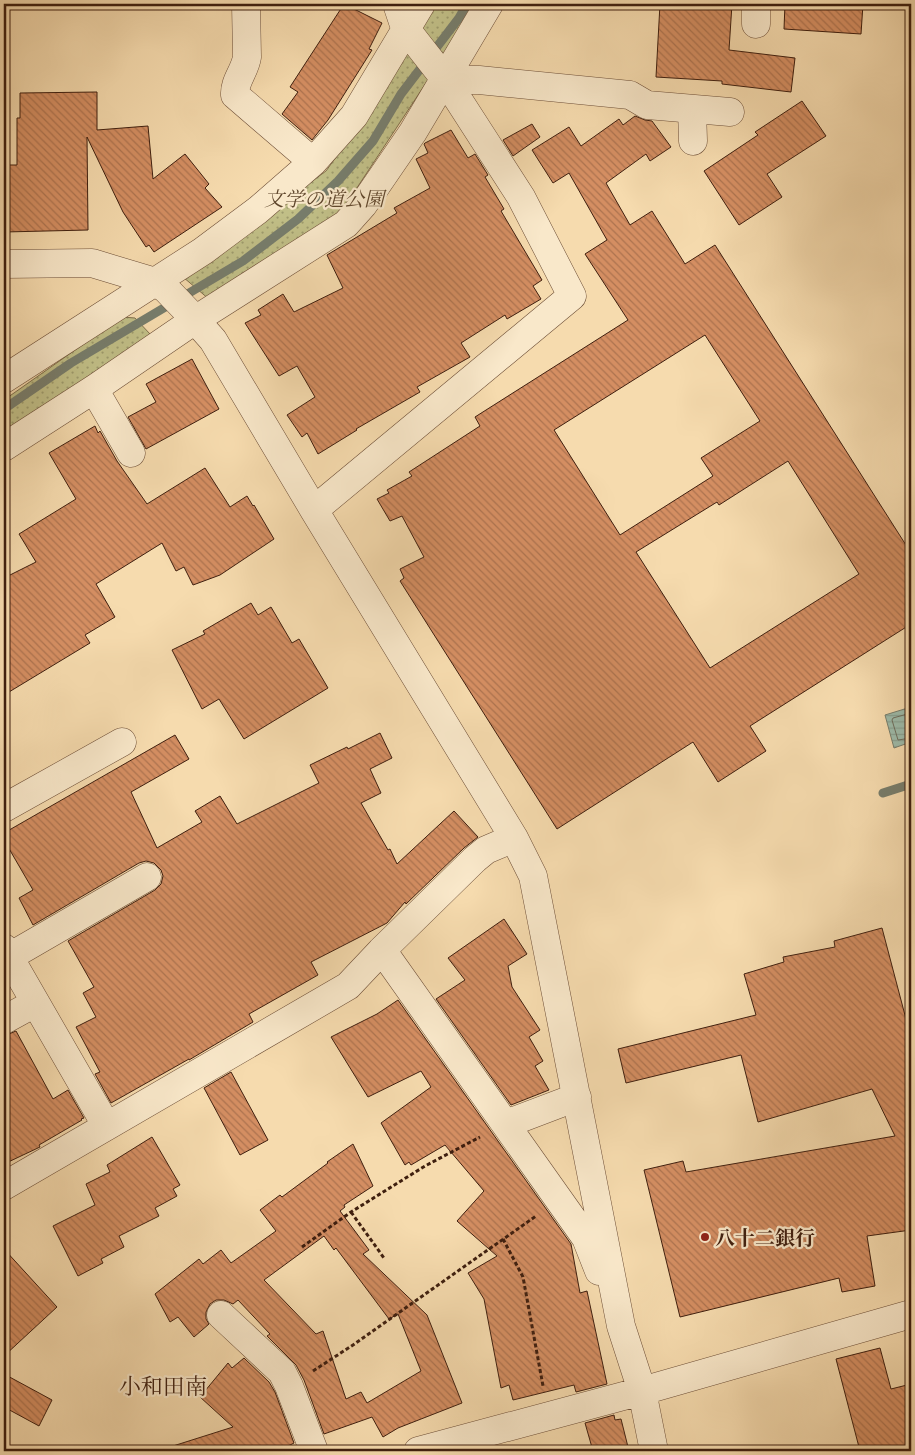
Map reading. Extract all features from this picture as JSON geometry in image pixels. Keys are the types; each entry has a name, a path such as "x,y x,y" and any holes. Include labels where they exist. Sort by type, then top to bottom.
{"street":[{"path":"246,4 247,57 246,64 234,87 235,95 313,162"},
{"path":"4,379 160,286 258,210 313,162 354,116 405,23 421,4"},
{"path":"4,447 94,389 192,317 346,224 363,205 413,132 443,77 489,4"},
{"path":"314,510 572,296 521,197 443,77 405,23"},
{"path":"443,77 630,95 647,105 730,112"},
{"path":"692,108 693,141"},
{"path":"4,264 92,263 160,286 213,340 514,838 533,876 621,1326"},
{"path":"94,389 131,453"},
{"path":"4,808 122,742"},
{"path":"4,1186 348,986 475,859 486,850 514,838"},
{"path":"106,1125 6,953 148,878"},
{"path":"382,950 586,1238 621,1326 642,1391 654,1451"},
{"path":"4,1020 35,1003"},
{"path":"506,1124 577,1096"},
{"path":"418,1451 642,1391 911,1314"},
{"path":"221,1315 282,1372 314,1451"}],"path":[{"path":"302,1247 351,1212 425,1166 506,1124"},
{"path":"289,1386 353,1345 559,1200"},
{"path":"351,1212 384,1258"},
{"path":"503,1239 523,1277 549,1416"}],"green space":[{"name":"文学の道公園","path":"437,4 478,4 341,212 210,300 183,277 326,171 369,111"},
{"path":"122,317 135,318 150,334 146,341 4,432 4,400"}],"water":[{"path":"911,707 911,742 894,748 885,715"}],"building":[{"path":"344,4 382,23 369,49 372,50 328,120 312,140 282,114 298,92 290,87"},
{"path":"660,4 732,4 729,50 795,58 791,92 722,84 722,81 656,77"},
{"path":"785,4 863,4 861,34 784,29"},
{"path":"97,92 97,130 148,126 153,179 185,154 209,184 205,188 222,207 154,252 149,245 146,247 123,212 87,137 88,230 4,232 4,165 17,165 17,118 20,118 20,93"},
{"path":"802,101 826,136 767,174 782,197 739,225 704,171 758,135 755,132"},
{"path":"635,116 652,121 671,147 650,161 646,154 606,183 630,225 652,211 685,264 715,245 911,553 911,624 750,726 766,751 718,782 693,742 557,829 400,581 404,578 400,569 424,557 402,516 390,521 377,499 389,493 387,490 412,476 409,472 480,426 475,417 628,320 585,254 607,240 569,173 553,183 532,150 569,127 581,146 619,119 623,125","holes":["705,335 760,421 701,458 713,476 620,535 554,430","788,461 859,574 710,668 636,552 717,502 719,505"]},
{"path":"532,124 540,137 513,156 503,140"},
{"path":"451,130 468,158 475,154 488,175 485,177 504,209 501,211 542,280 533,286 541,299 507,319 505,315 461,343 470,357 417,387 420,392 356,429 318,454 307,433 302,437 287,415 315,397 297,366 279,376 245,323 261,315 258,310 283,294 294,312 343,288 327,255 397,213 394,208 430,188 416,159 428,153 425,143"},
{"path":"192,359 219,409 146,449 128,417 156,402 146,384"},
{"path":"95,426 147,504 205,468 230,507 247,496 274,539 220,575 193,585 184,567 176,571 162,543 96,584 115,617 85,635 90,643 4,695 4,578 36,562 19,534 76,499 49,453"},
{"path":"251,603 258,615 271,607 292,643 299,639 328,688 244,739 219,699 202,709 172,650 205,634 203,631"},
{"path":"380,733 392,758 370,769 381,793 361,803 388,850 390,849 397,864 454,811 478,837 406,904 405,902 387,923 311,962 318,975 249,1014 253,1022 111,1103 95,1074 100,1072 76,1027 96,1017 83,993 94,987 68,941 155,890 161,884 163,876 161,870 154,863 146,861 139,863 33,925 19,898 33,890 4,840 4,833 175,735 189,759 131,792 157,848 202,822 195,811 220,796 237,824 319,783 310,765"},
{"path":"504,919 527,954 508,966 512,987 540,1030 529,1037 543,1061 535,1066 549,1090 511,1105 436,999 465,980 448,958"},
{"path":"882,928 911,1038 911,1230 867,1236 875,1286 842,1292 839,1278 680,1317 644,1170 683,1161 686,1172 895,1136 872,1089 758,1122 741,1055 626,1083 618,1049 756,1015 744,974 784,962 783,957 835,947 834,941"},
{"path":"398,1000 571,1244 580,1293 587,1291 607,1384 576,1392 574,1385 513,1400 509,1385 501,1388 484,1299 468,1273 497,1256 457,1221 484,1191 445,1145 411,1165 409,1162 405,1165 381,1123 431,1087 421,1071 368,1097 331,1037 377,1014"},
{"path":"16,1031 53,1099 68,1090 84,1118 39,1145 40,1147 4,1164 4,1036"},
{"path":"231,1072 268,1140 240,1155 204,1088"},
{"path":"152,1137 180,1185 173,1189 177,1196 155,1208 159,1216 119,1236 124,1247 101,1259 103,1263 78,1276 53,1226 95,1205 86,1184 110,1172 107,1165"},
{"path":"353,1144 373,1186 344,1205 345,1207 340,1211 369,1250 363,1254 427,1315 462,1403 398,1428 383,1437 372,1417 324,1434 304,1380 296,1365 267,1336 270,1334 238,1300 233,1304 224,1300 216,1300 210,1304 206,1312 206,1319 209,1324 194,1337 178,1317 170,1322 155,1294 199,1259 203,1264 221,1250 231,1263 276,1231 260,1210 280,1195 282,1197","holes":["324,1236 334,1250 336,1248 389,1319 398,1314 421,1371 367,1403 361,1392 346,1399 323,1331 316,1334 264,1280"]},
{"path":"4,1249 57,1307 4,1356"},
{"path":"880,1348 891,1389 911,1384 911,1451 860,1451 836,1359"},
{"path":"244,1358 269,1382 275,1392 294,1443 288,1446 290,1451 174,1451 173,1446 233,1427 200,1397 228,1363 232,1368"},
{"path":"4,1374 52,1400 39,1426 4,1407"},
{"path":"614,1415 615,1420 621,1419 628,1447 610,1451 593,1451 585,1423"}],"waterway":[{"path":"4,409 71,363 243,261 298,219 338,181 373,141 401,94 459,18 467,4"},
{"path":"883,793 911,784"}],"place":[{"name":"八十二銀行","path":"705,1237"}],"district":[{"name":"小和田南","path":"163,1386"}]}
